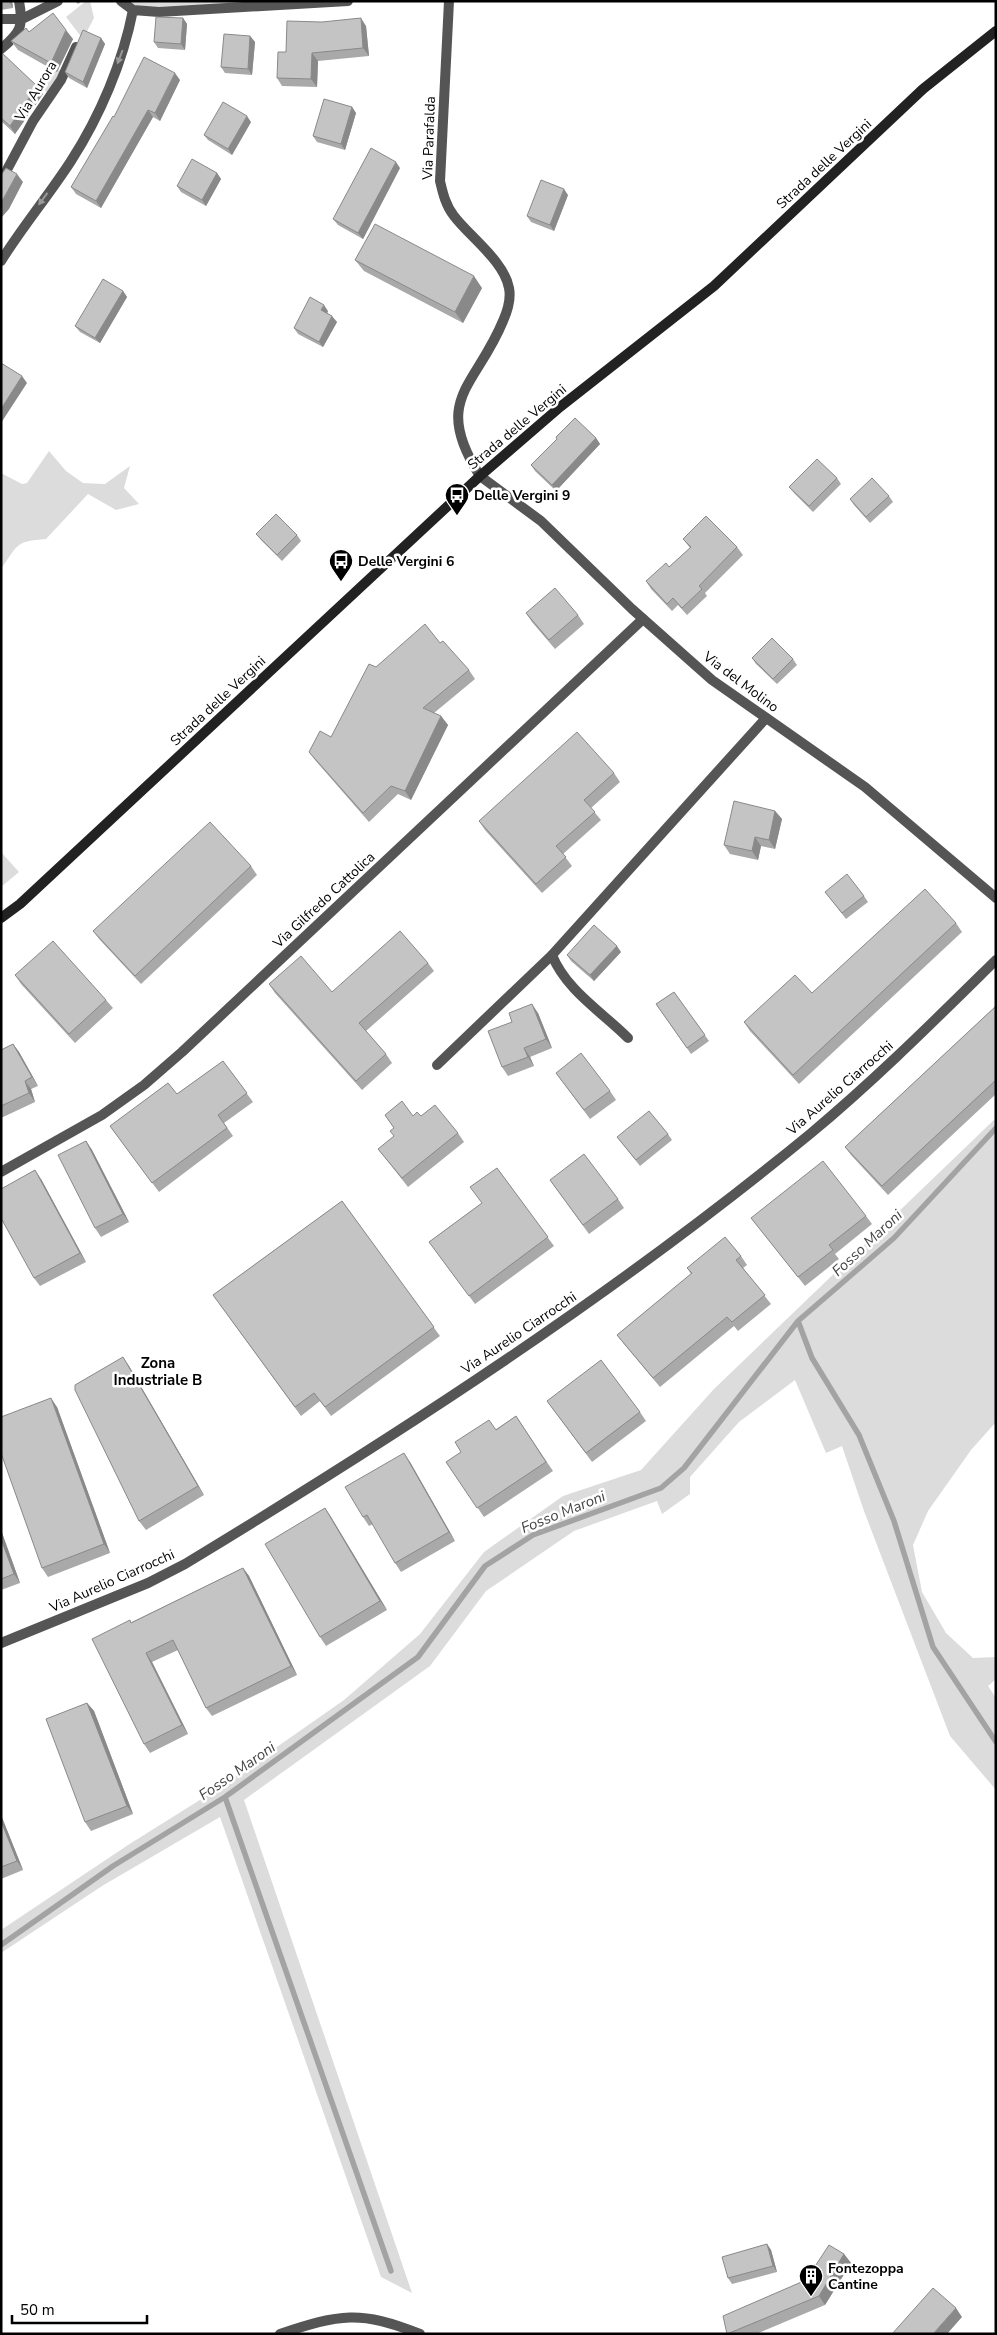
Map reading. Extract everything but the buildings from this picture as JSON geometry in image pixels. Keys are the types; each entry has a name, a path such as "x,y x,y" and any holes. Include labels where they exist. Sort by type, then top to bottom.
{"main road":[{"name":"Strada delle Vergini","path":"1,918 28,897 480,476 560,408 714,286 923,88 996,31"}],"street":[{"path":"1,49 18,35 22,19 19,1"},
{"path":"1,19 22,19 58,1"},
{"path":"121,1 133,10 159,12 348,1"},
{"name":"Via Parafalda","path":"449,1 440,181 444,199 453,215 489,254 509,288 508,310 502,325 461,396 458,412 462,442 480,476"},
{"path":"1,261 71,160 86,134 103,101 122,51 133,10"},
{"name":"Via Aurora","path":"1,181 33,121 61,80 79,41"},
{"name":"Via del Molino","path":"480,476 541,521 643,619 712,680 865,787 996,898"},
{"name":"Via Gilfredo Cattolica","path":"1,1172 102,1115 144,1085 182,1052 643,619"},
{"path":"436,1065 552,955 766,718"},
{"path":"552,955 556,966 576,990 628,1038"},
{"name":"Via Aurelio Ciarrocchi","path":"1,1643 148,1583 185,1564 418,1419 612,1287 731,1198 812,1132 892,1061 996,960"},
{"path":"280,2334 318,2321 351,2316 384,2320 420,2334"}],"shaded area":[{"path":"86,1 90,1 94,18 83,39 66,17"},
{"path":"121,1 256,1 256,8 159,12"},
{"path":"52,66 61,71 48,93 36,82"},
{"path":"49,451 66,471 83,483 105,484 130,466 124,488 139,504 116,510 88,494 46,539 28,541 18,546 1,569 1,473 22,484 27,483"},
{"path":"1,852 19,872 1,887"},
{"path":"996,1118 996,1422 971,1450 928,1511 913,1545 922,1592 946,1633 973,1658 996,1657 996,1679 988,1686 996,1698 996,1790 950,1736 864,1511 842,1446 826,1453 795,1380 739,1422 690,1477 690,1494 662,1514 657,1501 574,1531 486,1591 430,1666 244,1800 412,2293 381,2277 220,1817 102,1886 1,1953 1,1930 128,1845 211,1793 344,1700 420,1634 484,1552 563,1496 641,1470 714,1389"}],"waterway":[{"name":"Fosso Maroni","path":"1,1945 113,1866 225,1797 418,1657 485,1566 533,1535 661,1488 684,1468 798,1321 894,1238 996,1128"},
{"path":"798,1321 812,1358 859,1435 894,1521 933,1647 996,1742"},
{"path":"225,1797 391,2271"}],"place":[{"name":"Delle Vergini 9","path":"457,516"},
{"name":"Delle Vergini 6","path":"341,582"},
{"name":"Fontezoppa Cantine","path":"811,2297"}],"district":[{"name":"Zona Industriale B","path":"158,1372"}]}
